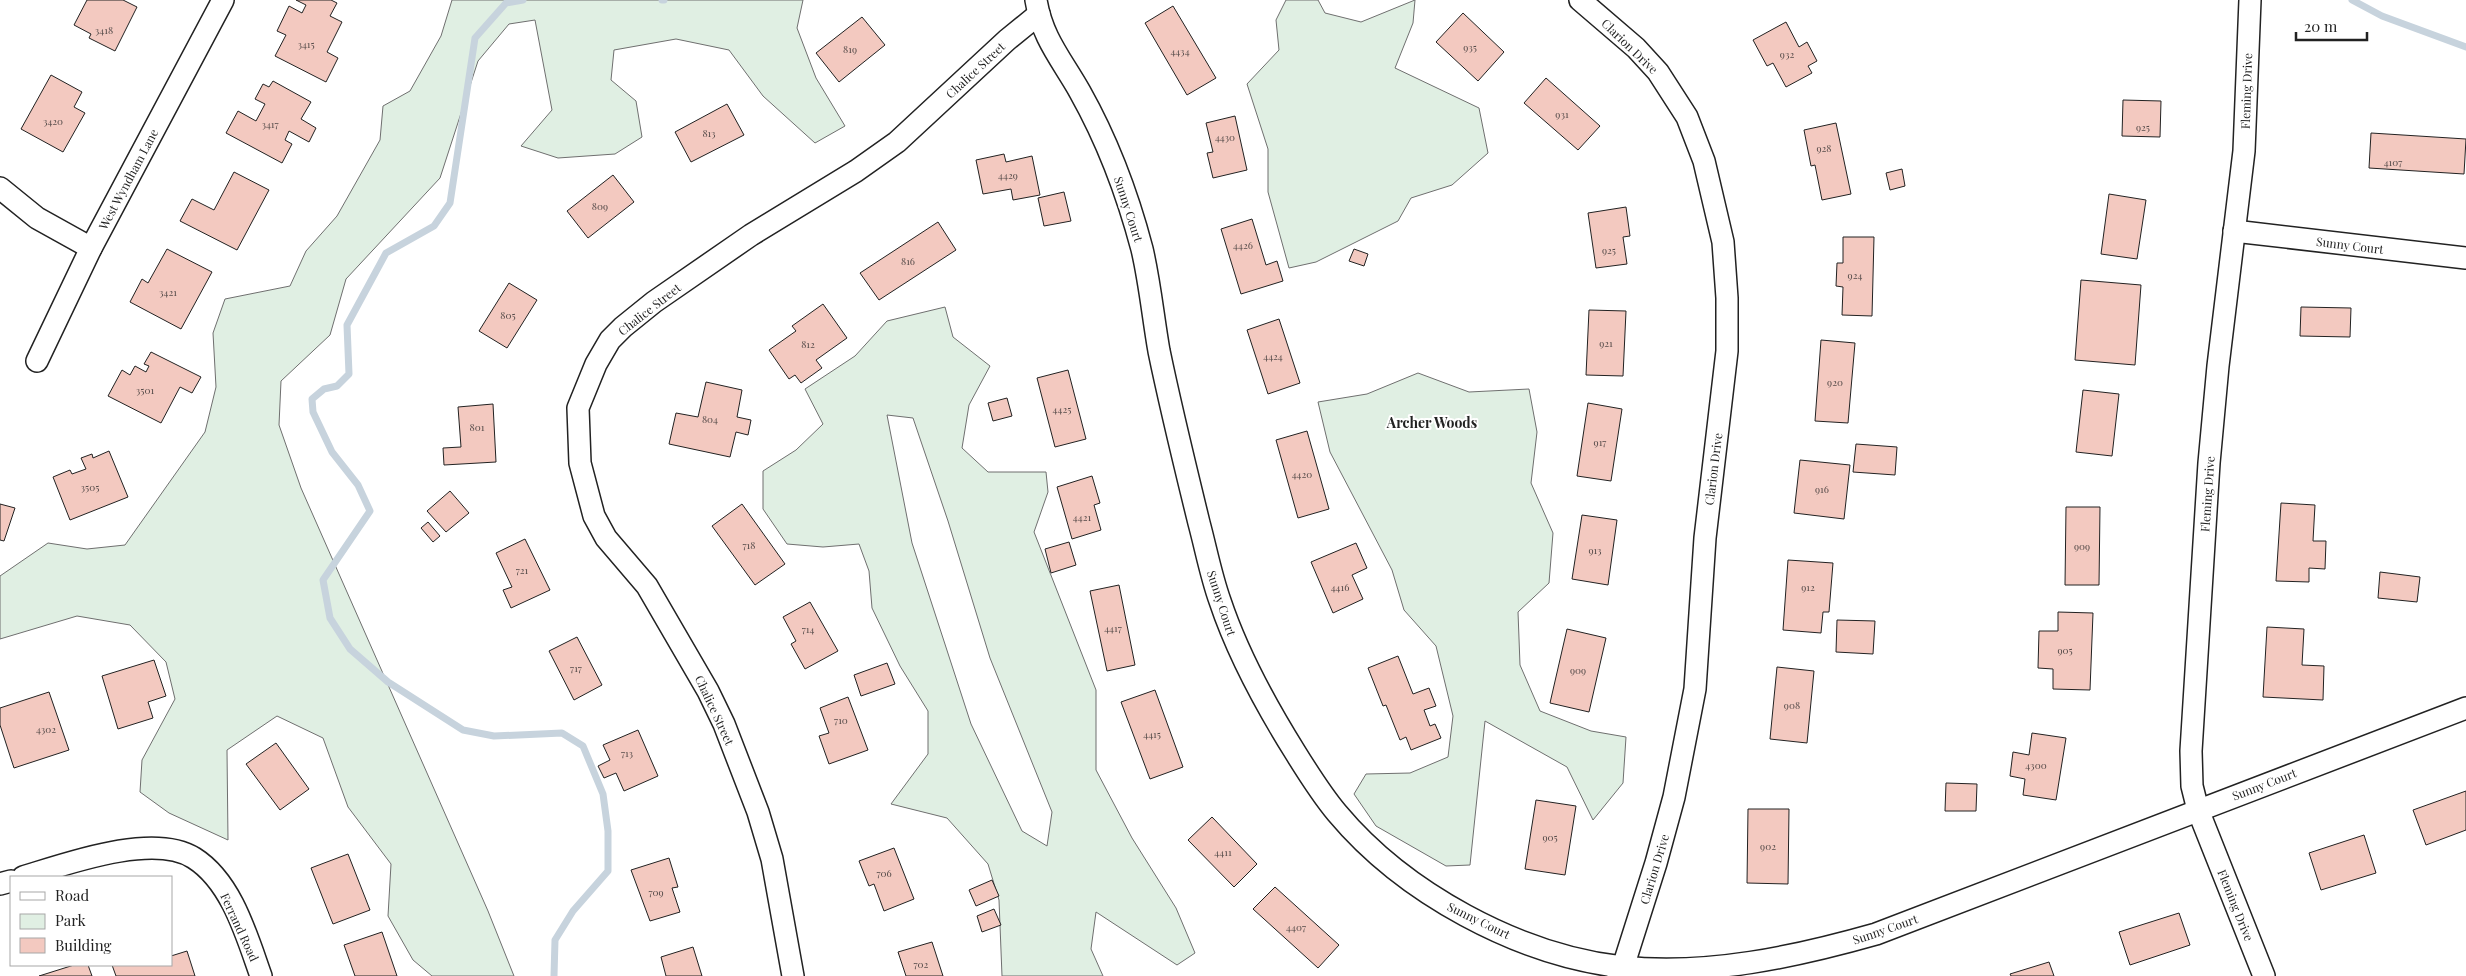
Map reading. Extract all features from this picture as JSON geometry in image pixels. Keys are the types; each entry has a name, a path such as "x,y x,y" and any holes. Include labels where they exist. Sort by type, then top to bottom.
{"street":[{"name":"West Wyndham Lane","path":"37,361 91,248 223,0"},
{"name":"Clarion Drive","path":"1580,0 1636,48 1658,72 1687,118 1704,161 1721,233 1727,298 1727,351 1705,538 1695,689 1674,797 1656,863 1620,972"},
{"name":"Fleming Drive","path":"2250,0 2244,151 2209,463 2190,751 2192,786 2198,810 2264,976"},
{"name":"Sunny Court","path":"1037,7 1047,40 1081,93 1108,151 1136,226 1147,271 1158,346 1177,436 1218,598 1239,653 1278,724 1338,814 1395,868 1424,890 1454,908 1525,942 1562,956 1620,972 1719,968 1834,946 1876,934 2466,708"},
{"name":"Chalice Street","path":"793,976 772,859 758,812 724,724 708,691 652,594 606,538 594,516 580,463 578,408 596,364 610,340 623,327 654,302 751,235 856,171 897,142 1007,40 1037,7"},
{"path":"0,188 37,218 91,248"},
{"name":"Sunny Court","path":"2234,231 2466,258"},
{"name":"Ferrand Road","path":"26,876 106,853 148,848 172,850 194,858 215,877 230,900 261,976"}],"green space":[{"path":"452,0 803,0 797,28 816,78 845,126 815,143 763,96 729,50 676,39 614,50 611,80 636,101 642,137 615,154 558,158 521,146 552,110 535,20 509,24 478,61 440,178 346,279 330,335 281,381 279,425 301,488 488,911 514,976 432,976 413,960 388,916 391,864 348,807 323,738 277,716 227,750 228,840 169,813 140,792 142,760 175,699 166,662 130,625 77,616 0,639 0,576 48,543 87,549 125,545 205,432 216,387 213,333 225,299 290,286 306,251 337,216 380,140 383,106 410,91 441,36"},
{"path":"1286,0 1318,0 1325,13 1361,22 1415,0 1413,23 1395,68 1479,108 1488,153 1452,185 1411,198 1398,221 1316,262 1289,268 1268,192 1268,149 1247,84 1279,50 1276,20"},
{"path":"945,307 953,337 990,366 969,405 962,448 988,472 1046,472 1048,492 1034,532 1096,690 1096,770 1132,838 1176,908 1195,953 1177,965 1096,912 1091,949 1103,976 1002,976 999,900 988,864 947,818 891,804 928,754 928,711 900,666 872,608 869,571 859,544 823,547 787,544 763,509 763,471 796,450 823,424 805,389 855,356 887,321","holes":["887,415 913,418 948,521 990,658 1052,812 1047,846 1022,831 971,724 912,543"]},
{"path":"1418,373 1469,392 1529,389 1537,432 1531,483 1553,533 1549,583 1518,612 1520,665 1540,711 1591,731 1626,737 1623,783 1593,820 1567,767 1485,721 1470,865 1446,866 1376,826 1354,794 1366,774 1410,773 1448,757 1453,716 1436,646 1404,610 1392,570 1330,452 1318,402 1367,394"}],"building":[{"path":"87,0 123,0 137,7 115,51 89,38 91,34 74,25"},
{"path":"296,0 331,0 337,3 330,16 342,22 327,52 338,58 326,82 275,56 286,35 277,31 289,6 302,13 306,5"},
{"path":"1173,6 1216,78 1187,95 1145,23"},
{"path":"1463,13 1504,52 1478,81 1436,42"},
{"path":"862,17 885,45 839,82 816,53"},
{"path":"1786,22 1799,47 1807,42 1817,61 1808,66 1812,73 1786,87 1773,63 1767,66 1753,40"},
{"path":"51,75 82,92 74,107 85,113 63,152 21,129"},
{"path":"1546,78 1600,126 1578,150 1524,103"},
{"path":"273,81 311,102 301,119 316,128 309,142 289,131 285,140 292,144 282,163 226,133 238,111 256,121 265,104 255,99 263,84 269,87"},
{"path":"2123,100 2161,101 2160,137 2122,136"},
{"path":"727,104 744,135 691,162 675,132"},
{"path":"1235,116 1247,170 1213,178 1207,153 1213,152 1206,123"},
{"path":"1836,123 1851,194 1822,200 1815,165 1811,166 1804,130"},
{"path":"2371,133 2466,139 2464,174 2369,168"},
{"path":"1004,154 1006,162 1032,156 1040,195 1013,200 1011,189 983,194 976,160"},
{"path":"1902,169 1905,186 1890,190 1886,173"},
{"path":"234,172 269,190 237,250 180,221 192,199 214,210"},
{"path":"613,175 634,202 588,238 567,211"},
{"path":"1064,192 1071,221 1044,226 1038,198"},
{"path":"2109,194 2146,200 2137,259 2101,254"},
{"path":"1626,207 1630,236 1623,237 1627,264 1596,268 1588,213"},
{"path":"1252,219 1266,265 1277,261 1283,281 1241,294 1221,229"},
{"path":"938,222 956,250 879,300 860,273"},
{"path":"1843,237 1874,237 1872,316 1842,315 1843,287 1836,286 1837,263 1843,263"},
{"path":"167,249 212,272 181,329 130,302 142,279 148,283"},
{"path":"1354,249 1368,254 1364,266 1349,261"},
{"path":"2081,280 2141,285 2135,365 2075,360"},
{"path":"509,283 537,300 507,348 479,331"},
{"path":"823,304 847,338 816,360 822,368 801,383 795,375 789,379 769,350 796,331 792,326"},
{"path":"2301,307 2351,308 2350,337 2300,336"},
{"path":"1589,310 1626,311 1623,376 1586,375"},
{"path":"1279,319 1300,383 1268,394 1247,330"},
{"path":"1821,340 1855,343 1848,423 1815,421"},
{"path":"151,352 201,377 192,393 180,387 161,423 108,396 122,370 130,375 135,366 146,372 149,366 144,364"},
{"path":"1068,370 1086,439 1055,447 1037,378"},
{"path":"706,382 742,390 737,417 751,420 748,435 736,432 730,457 669,444 676,413 698,417"},
{"path":"2083,390 2119,394 2112,456 2076,452"},
{"path":"1007,398 1012,416 993,421 988,403"},
{"path":"1588,403 1622,409 1611,481 1577,476"},
{"path":"493,404 496,462 444,465 443,448 461,447 458,407"},
{"path":"1307,431 1329,509 1298,518 1276,440"},
{"path":"1856,444 1897,447 1895,475 1853,472"},
{"path":"109,451 128,497 70,520 53,477 70,470 72,474 86,469 81,458 92,454 93,458"},
{"path":"1800,460 1850,465 1844,519 1794,513"},
{"path":"1092,476 1100,503 1094,505 1101,530 1072,539 1057,487"},
{"path":"450,491 469,513 446,532 427,511"},
{"path":"2281,503 2315,505 2313,541 2326,541 2325,569 2309,568 2309,582 2276,581"},
{"path":"0,504 15,508 4,541 0,540"},
{"path":"742,504 785,564 755,585 712,526"},
{"path":"2066,507 2100,507 2099,585 2065,585"},
{"path":"1582,515 1617,520 1608,585 1572,579"},
{"path":"428,522 440,536 433,542 421,528"},
{"path":"525,539 550,590 511,608 503,590 512,587 496,553"},
{"path":"1069,542 1076,565 1051,573 1045,549"},
{"path":"1356,543 1367,568 1352,575 1363,599 1333,613 1311,562"},
{"path":"1788,560 1833,563 1829,612 1823,612 1821,633 1783,630"},
{"path":"2380,572 2420,577 2417,602 2378,598"},
{"path":"1119,585 1135,665 1107,671 1090,591"},
{"path":"810,602 838,651 805,669 791,644 796,641 783,617"},
{"path":"2058,612 2093,613 2090,690 2053,689 2053,669 2038,668 2039,631 2058,631"},
{"path":"1837,620 1875,621 1873,654 1836,652"},
{"path":"2267,627 2304,629 2302,665 2324,666 2323,700 2263,697"},
{"path":"1567,629 1606,638 1589,712 1550,703"},
{"path":"577,637 602,685 574,700 549,651"},
{"path":"1398,656 1413,694 1429,688 1436,706 1424,710 1430,726 1435,724 1441,738 1411,750 1406,737 1400,740 1386,705 1383,706 1368,668"},
{"path":"154,660 166,696 148,702 153,718 118,729 102,676"},
{"path":"887,663 895,684 861,696 854,675"},
{"path":"1777,667 1814,671 1807,743 1770,739"},
{"path":"1155,690 1183,767 1150,779 1121,702"},
{"path":"49,692 69,750 14,768 0,725 0,708"},
{"path":"848,697 868,750 829,764 819,736 829,733 820,708"},
{"path":"638,730 658,776 624,791 616,773 604,778 598,766 610,760 603,745"},
{"path":"2032,733 2066,738 2056,800 2023,795 2025,779 2010,776 2013,752 2029,755"},
{"path":"276,743 309,789 280,810 246,764"},
{"path":"1946,783 1977,784 1976,811 1945,811"},
{"path":"2466,791 2466,830 2426,845 2413,810"},
{"path":"1536,800 1576,806 1565,875 1525,869"},
{"path":"1748,809 1789,809 1788,884 1747,883"},
{"path":"1212,817 1257,864 1234,887 1188,840"},
{"path":"2364,835 2376,873 2321,890 2309,853"},
{"path":"894,848 914,899 884,911 874,884 869,886 859,861"},
{"path":"348,854 370,910 333,924 311,868"},
{"path":"669,858 678,887 672,888 680,912 650,921 631,870"},
{"path":"992,880 999,896 976,906 969,890"},
{"path":"1275,887 1339,945 1318,968 1253,909"},
{"path":"994,909 1001,925 982,932 977,916"},
{"path":"2179,913 2190,945 2130,965 2119,932"},
{"path":"382,932 397,976 355,976 344,945"},
{"path":"932,942 943,976 906,976 898,952"},
{"path":"693,947 702,976 666,976 661,957"},
{"path":"187,951 195,976 116,976 112,966 172,966 172,956"},
{"path":"2049,962 2054,976 2011,976 2010,974"},
{"path":"71,966 88,966 92,976 39,976"}],"waterway":[{"path":"523,0 506,3 475,38 450,203 434,226 386,253 347,325 349,374 337,386 324,389 312,399 313,412 332,452 358,485 370,511 323,580 330,618 350,649 388,682 463,730 494,736 562,733 583,746 603,794 608,831 608,871 573,911 555,940 554,976"},
{"path":"2352,0 2382,16 2466,47"}],"district":[{"name":"Archer Woods","path":"1432,422"}]}
